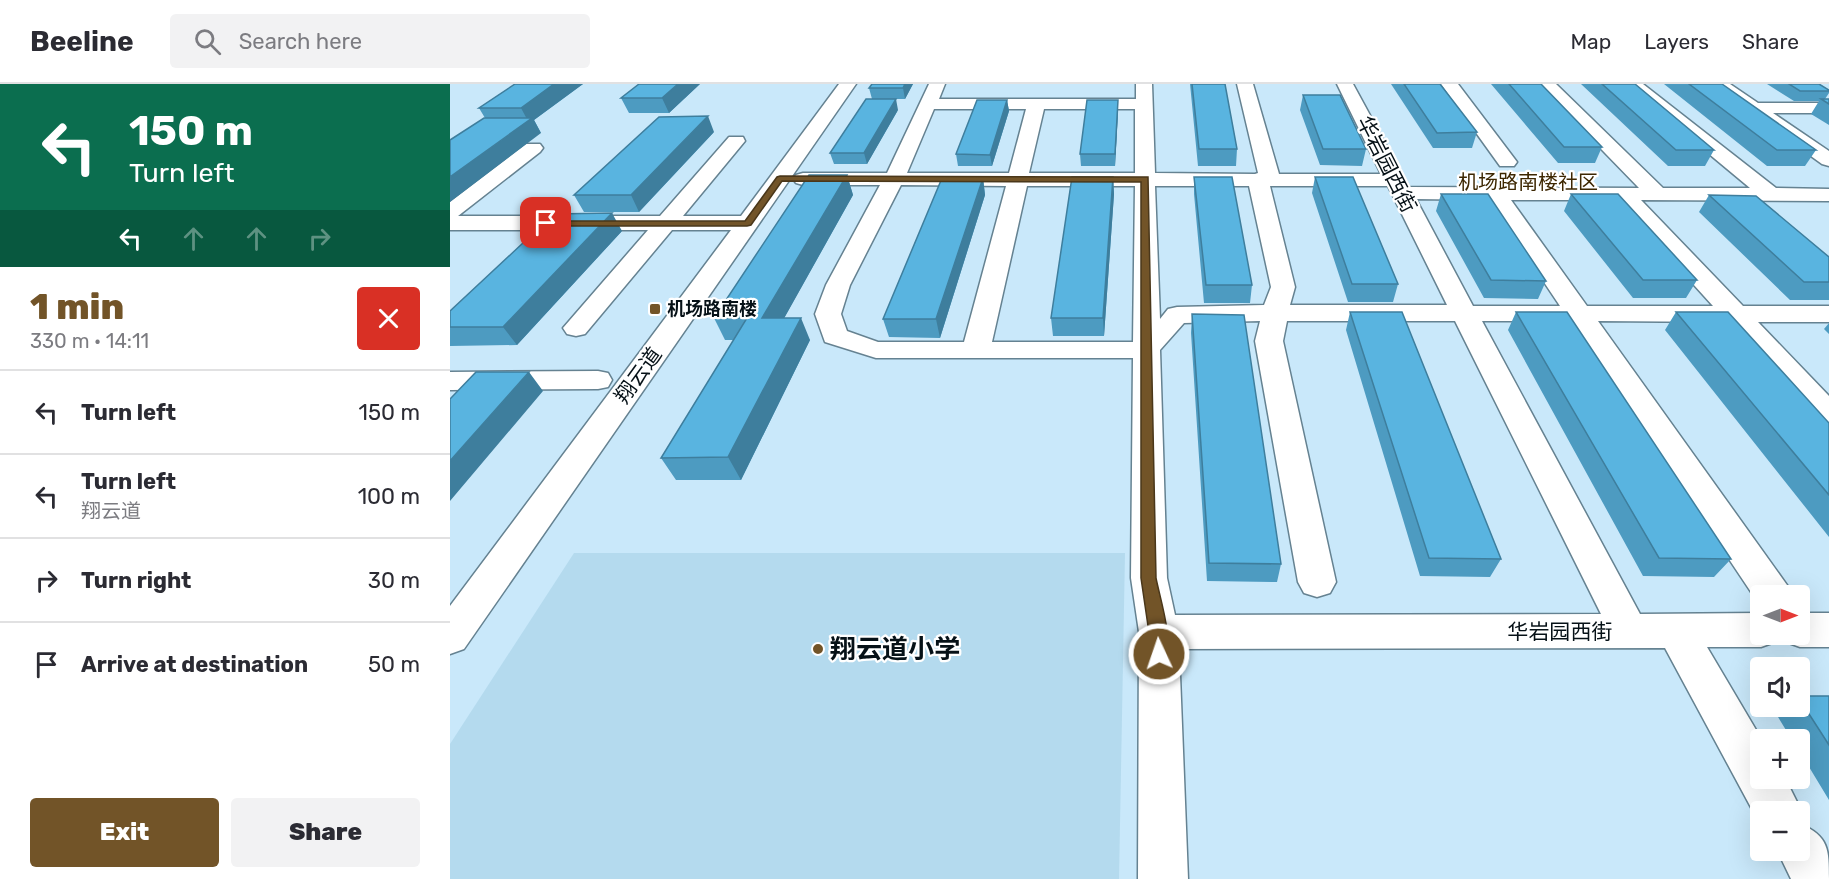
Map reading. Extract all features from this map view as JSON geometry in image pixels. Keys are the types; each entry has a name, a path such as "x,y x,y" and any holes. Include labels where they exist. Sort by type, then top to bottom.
{"street":[{"name":"翔云道","path":"450,637 464,597 747,224 848,84"},
{"path":"1245,84 1283,287 1269,341 1317,582"},
{"name":"华岩园西街","path":"1159,632 1629,630 1345,84"},
{"path":"1449,84 1507,162"},
{"path":"1546,84 1657,194"},
{"path":"1633,84 1771,195"},
{"path":"1719,84 1829,160"},
{"path":"1163,879 1159,632 1149,578 1146,350 1144,94 1036,104 932,94 894,179 838,285 828,314 835,336 876,351 1146,350 1177,315 1275,313 1829,314"},
{"path":"976,350 1036,104"},
{"path":"1753,108 1829,108"},
{"path":"576,328 736,141"},
{"path":"450,212 533,148"},
{"path":"780,178 1264,179 1496,194 1829,195"},
{"path":"1496,194 1766,585"},
{"path":"1623,194 1829,414"},
{"path":"1748,195 1775,217"},
{"path":"450,223 747,224"},
{"path":"450,381 598,380"},
{"path":"1629,630 1750,630"},
{"path":"1676,630 1773,801"},
{"path":"1810,630 1829,630"},
{"path":"1808,861 1818,879"}],"shaded area":[{"name":"翔云道小学","path":"574,553 1125,553 1119,879 450,879 450,744"}],"building":[{"path":"515,84 554,84 521,108 479,108"},
{"path":"639,84 678,84 662,98 621,98"},
{"path":"872,84 905,84 903,88 869,88"},
{"path":"1192,84 1225,84 1237,149 1199,149"},
{"path":"1404,84 1440,84 1477,132 1437,133"},
{"path":"1509,84 1541,84 1602,147 1564,147"},
{"path":"1602,84 1635,84 1714,150 1676,150"},
{"path":"1689,84 1722,84 1816,150 1777,150"},
{"path":"1789,84 1819,84 1829,91 1800,91"},
{"path":"1303,95 1340,95 1366,149 1323,149"},
{"path":"866,99 896,99 864,153 830,153"},
{"path":"977,100 1007,100 990,155 956,154"},
{"path":"1087,100 1118,100 1115,154 1080,154"},
{"path":"708,116 631,195 574,195 659,117"},
{"path":"484,118 532,118 450,177 450,140"},
{"path":"809,175 847,175 762,318 801,318 728,457 661,458 747,318 714,318"},
{"path":"1072,177 1113,177 1103,318 1051,318"},
{"path":"1194,177 1232,177 1252,285 1206,285"},
{"path":"1315,177 1353,177 1398,284 1352,284"},
{"path":"942,178 983,178 936,319 883,319"},
{"path":"1441,194 1488,194 1546,281 1491,280"},
{"path":"1571,194 1618,194 1697,280 1643,280"},
{"path":"1709,195 1756,196 1829,257 1829,282 1804,282"},
{"path":"612,213 503,327 450,327 450,311 554,214"},
{"path":"1350,312 1402,312 1501,559 1429,558"},
{"path":"1516,312 1567,312 1731,559 1659,558"},
{"path":"1676,312 1728,312 1829,423 1829,495"},
{"path":"1192,314 1244,315 1281,564 1209,563"},
{"path":"476,372 529,372 450,461 450,399"},
{"path":"1810,696 1829,696 1829,745 1810,716"}],"place":[{"name":"机场路南楼","path":"655,309"},
{"name":"翔云道小学","path":"818,649"}],"district":[{"name":"机场路南楼社区","path":"1528,182"}],"route":[{"path":"546,223 747,224 780,178 1145,179 1149,578 1159,632 1159,654"}]}
